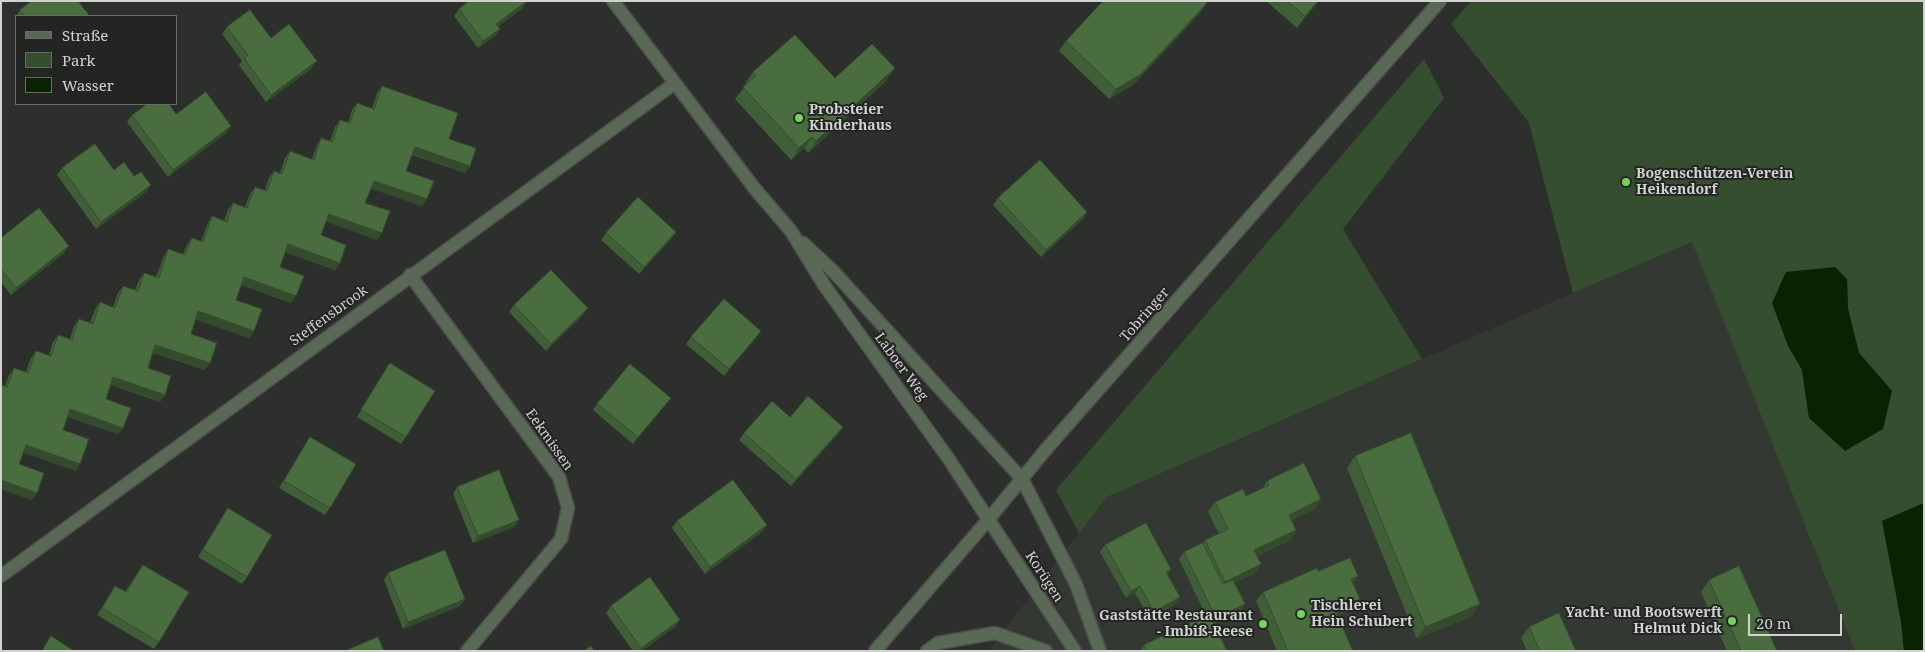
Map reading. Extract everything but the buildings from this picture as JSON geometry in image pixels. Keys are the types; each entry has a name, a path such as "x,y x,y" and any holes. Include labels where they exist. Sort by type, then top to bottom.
{"street":[{"name":"Laboer Weg","path":"614,1 755,188 790,231 824,285 948,458 988,520"},
{"name":"Tobringer","path":"875,651 1048,447 1440,1"},
{"name":"Steffensbrook","path":"1,576 675,83"},
{"name":"Laboer Weg","path":"790,231 834,272 1022,479 1076,584 1100,651"},
{"name":"Eekmissen","path":"410,275 559,477 568,508 562,539 468,651"},
{"name":"Korügen","path":"988,520 1075,651"},
{"path":"927,651 938,643 995,633 1046,651"}],"shaded area":[{"path":"1692,241 1855,651 988,651 1107,497"}],"green space":[{"path":"1471,1 1924,1 1924,503 1883,521 1901,621 1904,651 1855,651 1692,242 1573,293 1529,123 1451,24","holes":["1847,279 1848,309 1859,353 1892,391 1809,418 1802,370"]},
{"path":"1424,59 1444,98 1343,229 1422,359 1107,497 1079,533 1056,490"}],"water":[{"path":"1835,267 1847,279 1848,309 1859,353 1892,391 1883,429 1845,451 1809,418 1802,370 1788,346 1772,303 1786,272"},
{"path":"1924,503 1924,651 1904,651 1901,621 1882,521"}],"place":[{"name":"Probsteier Kinderhaus","path":"799,118"},
{"name":"Bogenschützen-Verein Heikendorf","path":"1626,182"},
{"name":"Tischlerei Hein Schubert","path":"1301,614"},
{"name":"Yacht- und Bootswerft Helmut Dick","path":"1732,621"},
{"name":"Gaststätte Restaurant - Imbiß-Reese","path":"1263,624"}]}
